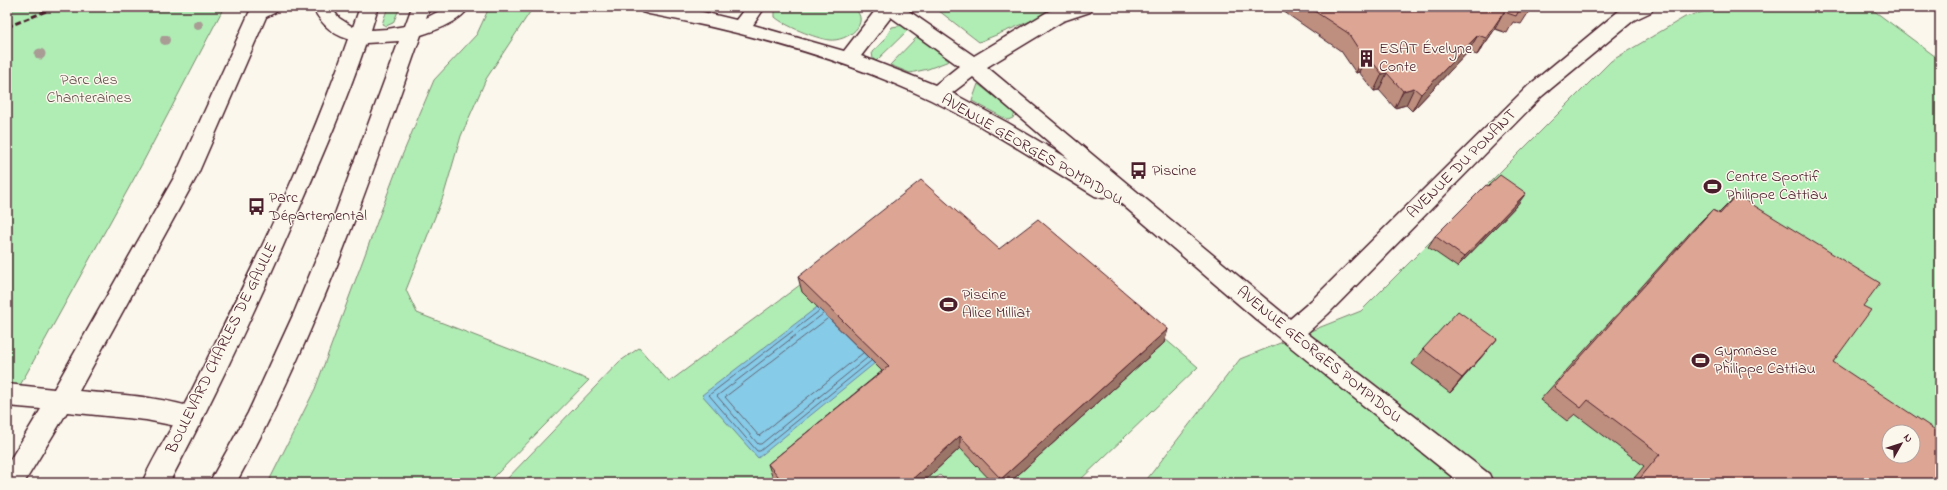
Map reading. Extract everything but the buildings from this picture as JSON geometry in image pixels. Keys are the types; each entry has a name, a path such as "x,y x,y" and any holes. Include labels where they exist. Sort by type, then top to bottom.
{"street":[{"path":"10,483 61,400 186,176 258,13 269,7"},
{"path":"321,7 330,21 338,27 359,35 385,36 412,32 442,20 460,7"},
{"name":"BOULEVARD CHARLES DE GAULLE","path":"156,483 191,418 259,278 340,90 369,7"},
{"path":"222,483 261,412 314,292 391,95 421,7"},
{"name":"AVENUE GEORGES POMPIDOU","path":"649,7 741,28 849,58 937,94 979,115 1159,224"},
{"path":"741,28 756,7"},
{"path":"849,58 889,7"},
{"name":"AVENUE GEORGES POMPIDOU","path":"889,7 973,66 1159,224 1291,333 1480,483"},
{"path":"937,94 973,66 1056,16 1083,7"},
{"name":"AVENUE DU PONANT","path":"1291,333 1320,307 1535,91 1627,15 1644,7"},
{"path":"7,395 146,410 191,418"}],"green space":[{"name":"Parc des Chanteraines","path":"7,7 224,7 142,164 7,409"},
{"path":"388,7 400,7 393,23 386,26 382,24"},
{"path":"494,7 528,7 530,12 486,79 461,136 444,194 406,290 417,313 589,380 494,477 491,483 268,483 315,389 399,163 434,80 477,34 488,10"},
{"path":"775,7 853,7 858,13 860,19 859,25 850,35 836,40 829,40 816,37 786,24 775,17"},
{"path":"934,7 1065,7 979,42"},
{"name":"Centre Sportif Philippe Cattiau","path":"1720,7 1869,7 1940,60 1940,483 1144,483 1240,359 1361,311 1611,61 1685,17"},
{"path":"904,25 909,29 876,61 873,59 872,52 883,42 892,27"},
{"path":"918,36 949,61 928,69 910,73 890,65"},
{"path":"978,84 1015,113 1013,118 1008,120 972,101"},
{"name":"Piscine Alice Milliat","path":"924,193 1000,261 1039,232 1198,367 1077,483 948,483 940,475 930,483 509,483 505,481 619,362 639,348 669,382"}],"water":[{"path":"918,230 976,281 758,458 702,395"}],"railway":[{"path":"7,10 15,7"},
{"path":"7,27 56,7"}],"place":[{"name":"ESAT Évelyne Conte","path":"1366,58"},
{"name":"Piscine","path":"1139,171"},
{"name":"Centre Sportif Philippe Cattiau","path":"1713,186"},
{"name":"Parc Départemental","path":"256,207"},
{"name":"Piscine Alice Milliat","path":"949,304"},
{"name":"Gymnase Philippe Cattiau","path":"1701,360"}]}
